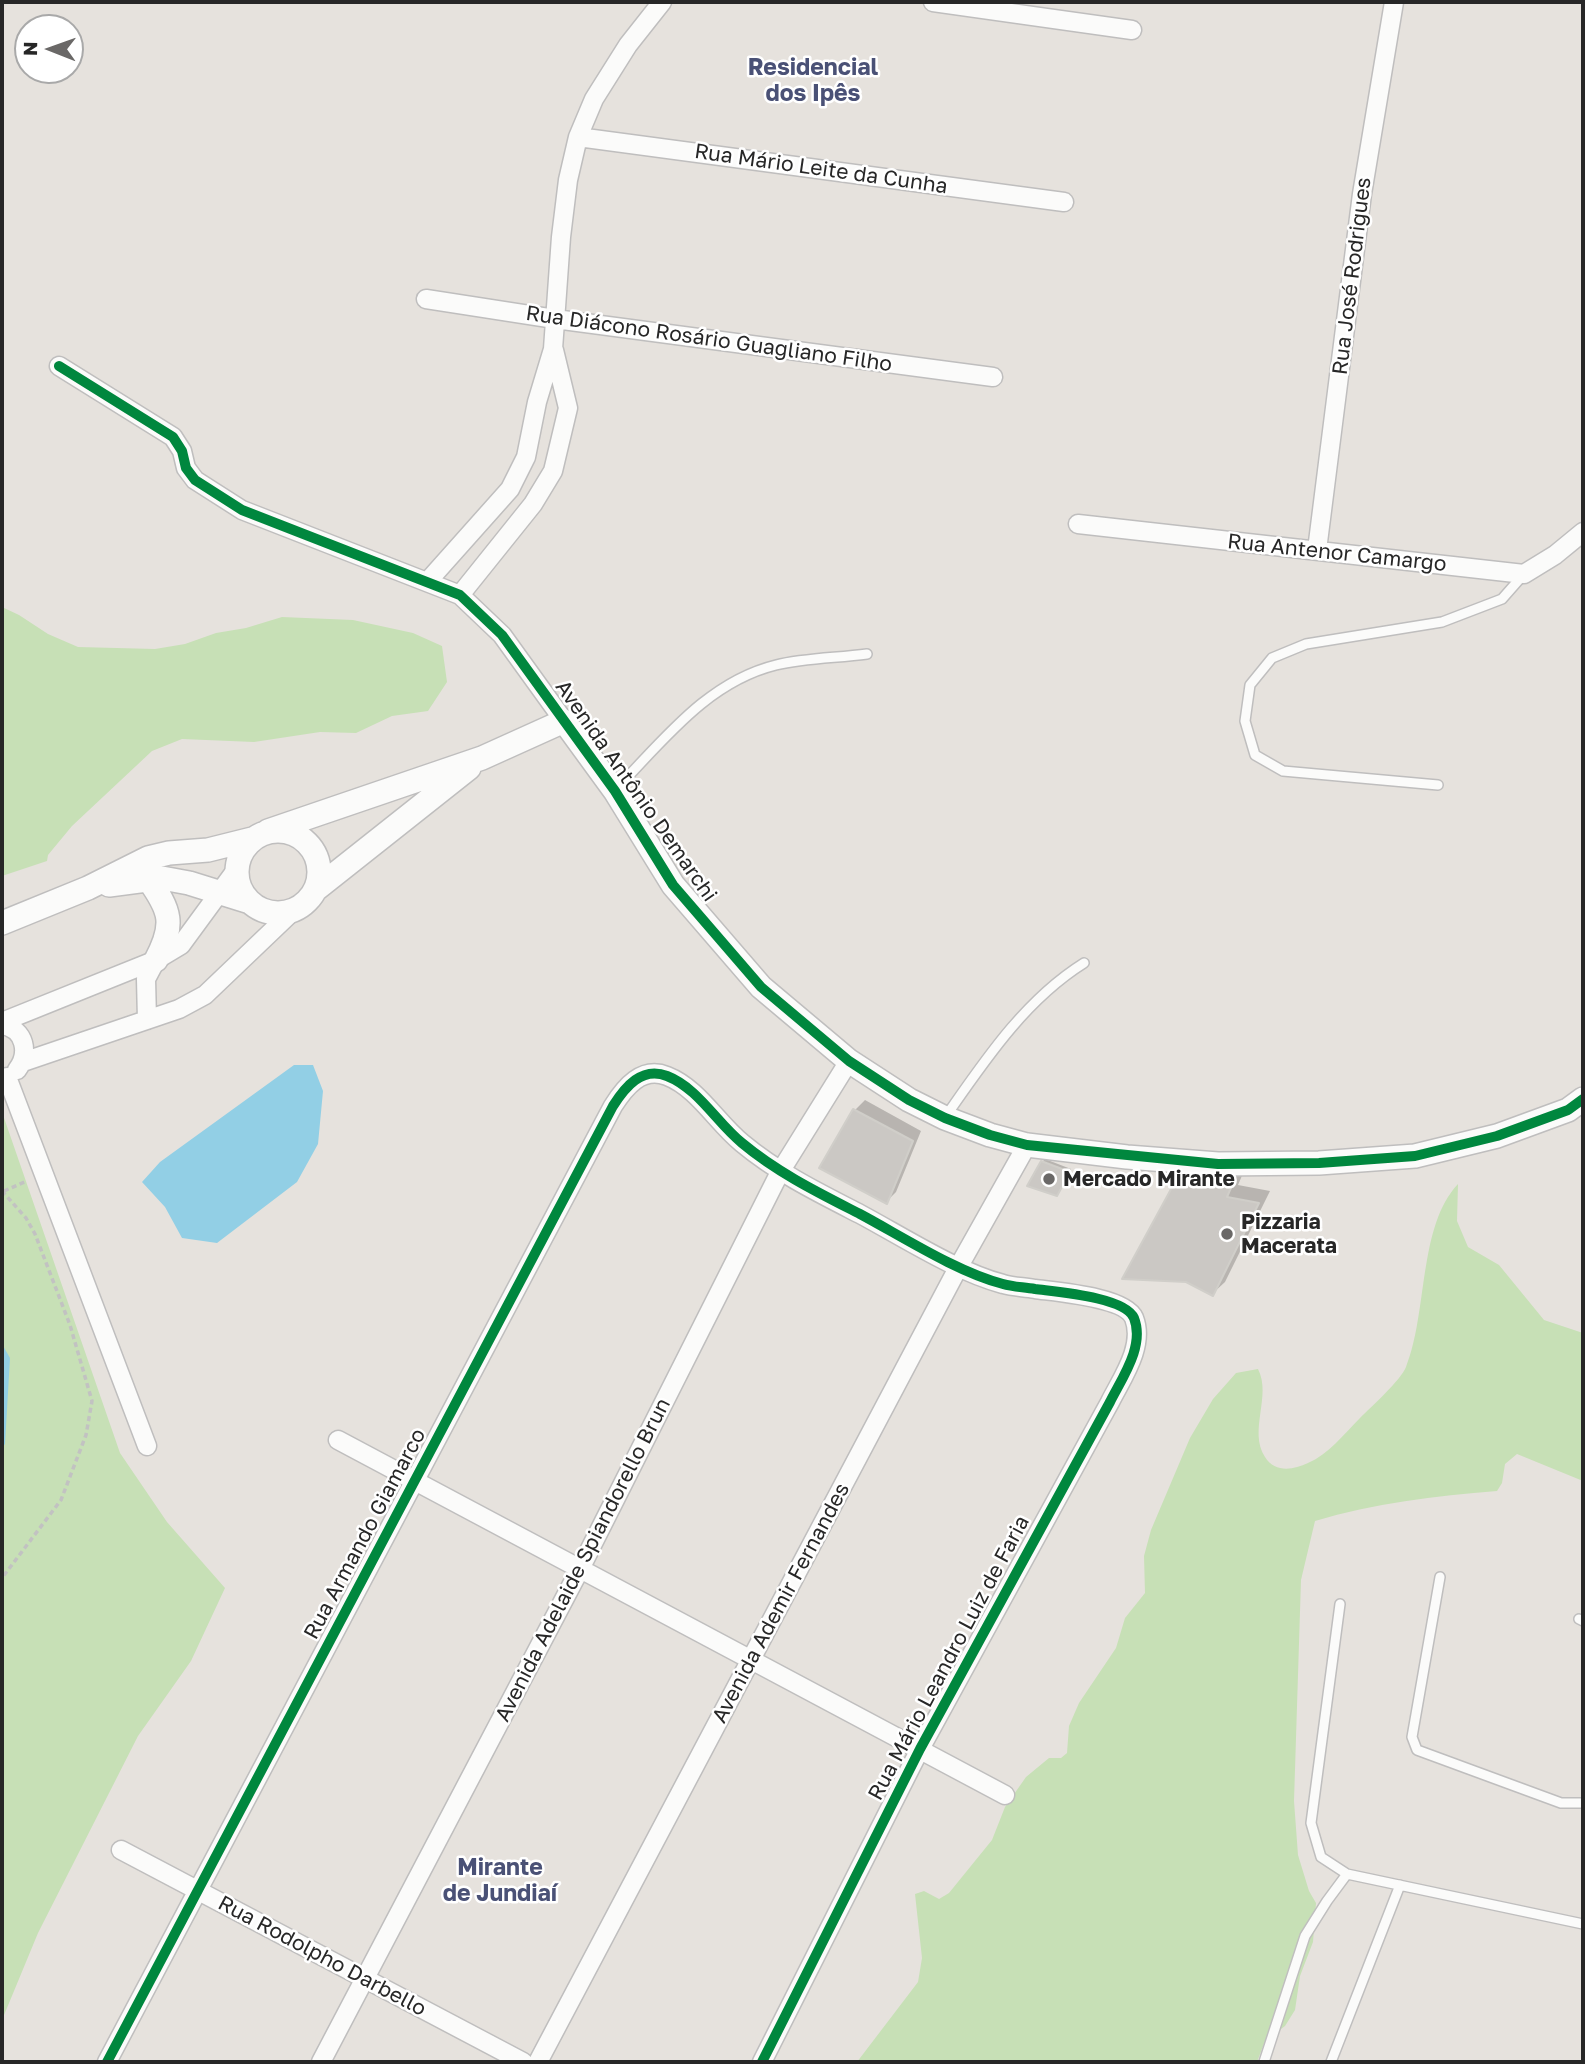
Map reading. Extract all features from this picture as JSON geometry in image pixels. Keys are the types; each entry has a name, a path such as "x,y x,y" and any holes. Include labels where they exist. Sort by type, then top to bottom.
{"street":[{"path":"428,581 510,489 526,457 537,402 553,349 568,180 578,137 594,99 628,45 662,2"},
{"path":"933,2 1132,30"},
{"name":"Rua José Rodrigues","path":"1317,550 1362,194 1394,2"},
{"name":"Rua Mário Leite da Cunha","path":"578,137 1063,202"},
{"name":"Rua Diácono Rosário Guagliano Filho","path":"426,299 555,319 993,377"},
{"path":"460,595 533,504 553,471 568,408 553,349"},
{"name":"Avenida Antônio Demarchi","path":"59,366 173,437 182,451 186,468 195,480 242,510 460,595 502,635 615,791 673,885 761,987 849,1061 909,1100 945,1118 1027,1145 1218,1164 1319,1163 1415,1156 1497,1136 1568,1110 1583,1099"},
{"name":"Rua Antenor Camargo","path":"1077,524 1524,574"},
{"path":"1524,574 1555,555 1583,532"},
{"path":"2,923 88,888 148,858 169,853 208,850 260,835 482,758 564,722"},
{"path":"23,1062 179,1009 205,995 294,910 306,902 315,890 482,758"},
{"path":"2,1023 156,960 181,945 236,870 241,853 260,835 284,831 298,835 310,845 317,859 319,875 315,890"},
{"path":"236,870 239,888 250,902 263,911 279,913 294,910"},
{"path":"88,888 162,878 189,883 250,902"},
{"path":"146,1020 146,979 167,939 169,918 164,901 148,879"},
{"path":"2,1023 17,1031 25,1052 23,1062 16,1071 4,1077 147,1446"},
{"name":"Avenida Adelaide Spiandorello Brun","path":"321,2062 580,1569 780,1172 849,1061"},
{"name":"Rua Armando Giamarco","path":"107,2062 613,1106 626,1085 645,1074 666,1075 688,1088"},
{"name":"Rua Mário Leandro Luiz de Faria","path":"688,1088 740,1142 780,1172 959,1266 1003,1284 1122,1305 1133,1316 1137,1333 1133,1355 1110,1402 920,1749 762,2062"},
{"name":"Avenida Ademir Fernandes","path":"538,2062 959,1266 1027,1145"},
{"path":"338,1440 1005,1795"},
{"name":"Rua Rodolpho Darbello","path":"121,1850 523,2062"}],"lane":[{"path":"1438,785 1283,771 1255,755 1245,721 1250,685 1272,658 1306,645 1442,622 1502,599 1524,574"},
{"path":"615,791 701,702 724,686 775,665 867,654"},
{"path":"945,1118 977,1071 1037,1000 1061,978 1084,963"},
{"path":"1440,1577 1412,1737 1417,1750 1561,1803 1583,1803"},
{"path":"1340,1604 1311,1823 1321,1857 1348,1874 1583,1924"},
{"path":"1264,2062 1305,1936 1348,1874"},
{"path":"1331,2062 1400,1885"}],"path":[{"path":"2,1578 61,1500 86,1434 92,1401 70,1325 35,1234 26,1218 3,1191 43,1174"}],"green space":[{"path":"2,607 48,634 78,647 155,649 185,644 216,633 246,628 282,617 353,620 413,633 442,646 447,682 428,711 392,716 356,733 320,732 254,742 182,739 152,751 72,826 48,855 47,861 2,876"},
{"path":"2,1112 120,1453 167,1522 225,1588 191,1661 138,1736 38,1933 2,2020"},
{"path":"1458,1184 1457,1221 1468,1247 1499,1265 1544,1320 1583,1333 1583,1481 1517,1454 1505,1464 1502,1483 1497,1491 1405,1501 1315,1521 1301,1580 1294,1801 1298,1855 1309,1891 1316,1903 1313,1942 1300,1976 1295,2010 1285,2026 1265,2041 1257,2062 857,2062 918,1982 922,1958 915,1894 924,1891 939,1899 949,1893 992,1840 1005,1807 1026,1777 1049,1758 1061,1758 1067,1753 1069,1726 1079,1703 1116,1648 1125,1618 1145,1593 1144,1556 1151,1530 1190,1438 1213,1399 1236,1373 1258,1369 1263,1390 1259,1425 1260,1447 1269,1462 1279,1468 1296,1467 1316,1459 1329,1449 1392,1386 1406,1367 1418,1322 1425,1271 1436,1223 1445,1202"}],"water":[{"path":"294,1065 313,1065 323,1091 318,1144 297,1182 217,1243 182,1238 165,1207 142,1182 160,1162"},
{"path":"2,1344 10,1358 5,1444 2,1448"}],"building":[{"path":"853,1109 913,1141 887,1204 819,1168"},
{"name":"Mercado Mirante","path":"1041,1161 1070,1172 1057,1196 1027,1186"},
{"path":"1176,1180 1233,1183 1227,1197 1259,1203 1213,1296 1186,1282 1122,1279"}],"cycle path":[{"path":"59,366 173,437 182,451 186,468 195,480 242,510 460,595 502,635 615,791 673,885 761,987 849,1061 909,1100 945,1118 1027,1145 1218,1164 1319,1163 1415,1156 1497,1136 1568,1110 1583,1099"},
{"path":"107,2062 613,1106 635,1080 650,1074 667,1076 688,1089 733,1135 770,1164 930,1253 967,1271 1003,1284 1105,1300 1128,1311 1134,1318 1137,1329 1137,1340 1126,1372 920,1749 762,2062"}],"place":[{"name":"Mercado Mirante","path":"1049,1179"},
{"name":"Pizzaria Macerata","path":"1227,1234"}],"district":[{"name":"Residencial dos Ipês","path":"813,81"},
{"name":"Mirante de Jundiaí","path":"500,1881"}]}
